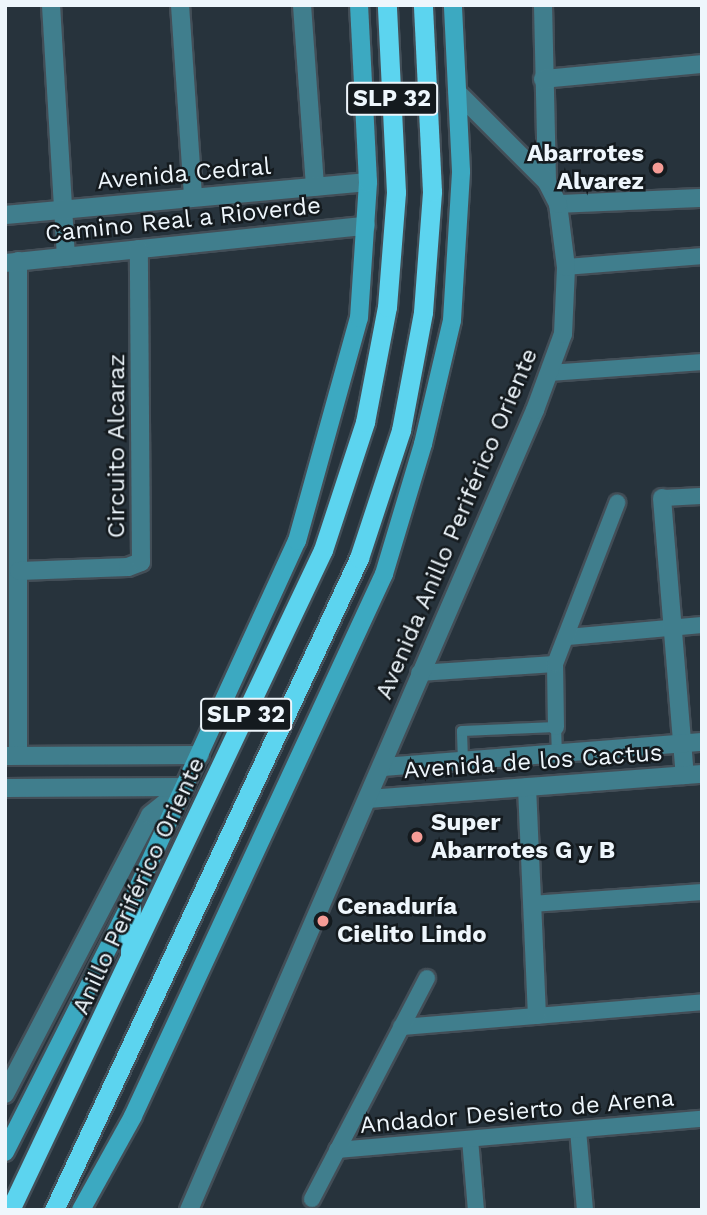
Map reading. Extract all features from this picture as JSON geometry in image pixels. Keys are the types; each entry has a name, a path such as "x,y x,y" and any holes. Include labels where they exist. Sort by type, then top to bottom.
{"highway":[{"name":"Anillo Periférico Oriente","path":"10,1210 323,550 367,409 387,307 396,192 387,5"},
{"name":"SLP 32","path":"54,1210 359,558 401,430 423,312 432,191 423,5"},
{"path":"130,961 131,903"}],"main road":[{"name":"Anillo Periférico Oriente","path":"7,1145 131,903 297,541 359,318 368,182 359,5"},
{"path":"81,1210 139,1103 384,574 423,444 452,320 461,171 453,5"}],"street":[{"path":"51,5 65,257"},
{"path":"180,5 193,197"},
{"path":"302,5 315,187"},
{"name":"Avenida Anillo Periférico Oriente","path":"543,5 547,182"},
{"path":"543,79 702,64"},
{"name":"Avenida Anillo Periférico Oriente","path":"368,799 419,673 550,373 563,334 566,267 558,204 547,182 457,92"},
{"name":"Avenida Cedral","path":"5,215 368,182"},
{"path":"558,204 702,198"},
{"name":"Camino Real a Rioverde","path":"12,262 366,226"},
{"name":"Circuito Alcaraz","path":"19,570 128,567 141,562 139,249"},
{"path":"566,267 702,256"},
{"path":"12,262 19,570 12,755 200,755"},
{"path":"550,373 702,362"},
{"path":"694,774 683,743 662,498 702,496"},
{"path":"555,727 555,664 617,503"},
{"path":"567,637 702,625"},
{"path":"419,673 555,664"},
{"name":"Avenida de los Cactus","path":"383,767 702,742"},
{"name":"Avenida de los Cactus","path":"368,799 694,774"},
{"path":"5,788 185,787"},
{"path":"5,1094 149,815 185,787"},
{"path":"527,787 537,1015"},
{"path":"189,1210 368,799"},
{"path":"532,904 702,892"},
{"path":"312,1199 427,978"},
{"path":"401,1027 702,1002"},
{"name":"Andador Desierto de Arena","path":"337,1150 702,1119"},
{"path":"578,1130 585,1210"},
{"path":"470,1139 477,1210"}],"lane":[{"path":"463,761 462,731 555,727 557,753"}],"place":[{"name":"Abarrotes Alvarez","path":"658,168"},
{"name":"Super Abarrotes G y B","path":"417,837"},
{"name":"Cenaduría Cielito Lindo","path":"323,921"}]}
